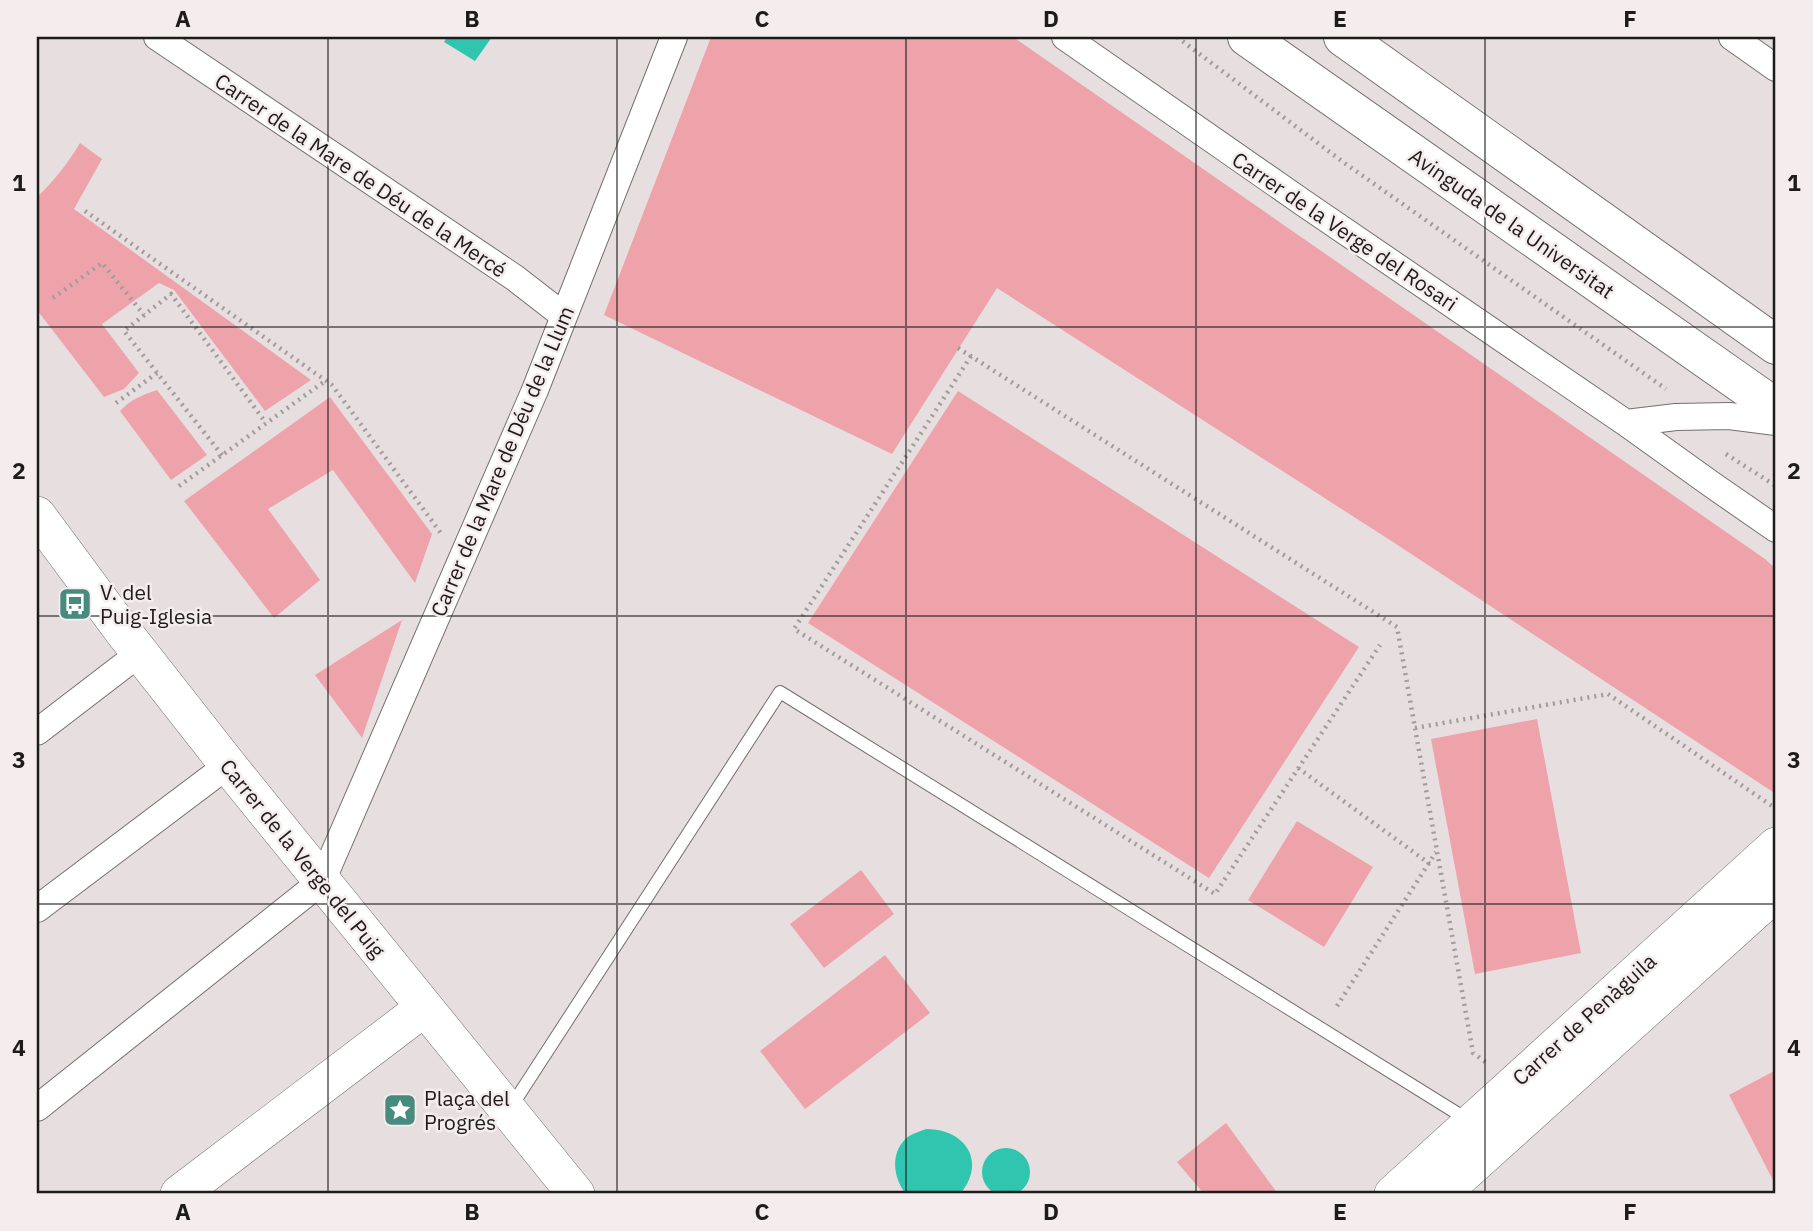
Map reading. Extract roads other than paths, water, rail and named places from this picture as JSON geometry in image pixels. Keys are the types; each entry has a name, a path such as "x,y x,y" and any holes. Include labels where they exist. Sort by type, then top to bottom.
{"main road":[{"name":"Avinguda de la Universitat","path":"1247,37 1776,408"},
{"path":"1343,37 1776,345"}],"street":[{"name":"Carrer de la Mare de Déu de la Llum","path":"322,881 535,390 674,37"},
{"name":"Carrer de la Verge del Rosari","path":"1065,37 1776,528"},
{"path":"1732,37 1776,68"},
{"name":"Carrer de la Mare de Déu de la Mercé","path":"164,39 515,278 564,316"},
{"path":"1626,423 1699,416 1729,416 1776,422"},
{"name":"Carrer de la Verge del Puig","path":"37,515 228,765 576,1194"},
{"path":"37,732 140,653"},
{"path":"37,909 228,765"},
{"name":"Carrer de Penàguila","path":"1393,1194 1776,846"},
{"path":"37,1108 322,881"},
{"name":"Carrer de Penàguila","path":"1441,1194 1776,892"},
{"path":"179,1194 424,1008"}],"lane":[{"path":"509,1110 780,692 1471,1122"}],"place":[{"name":"V. del Puig-Iglesia","path":"75,604"},
{"name":"Plaça del Progrés","path":"400,1110"}]}
